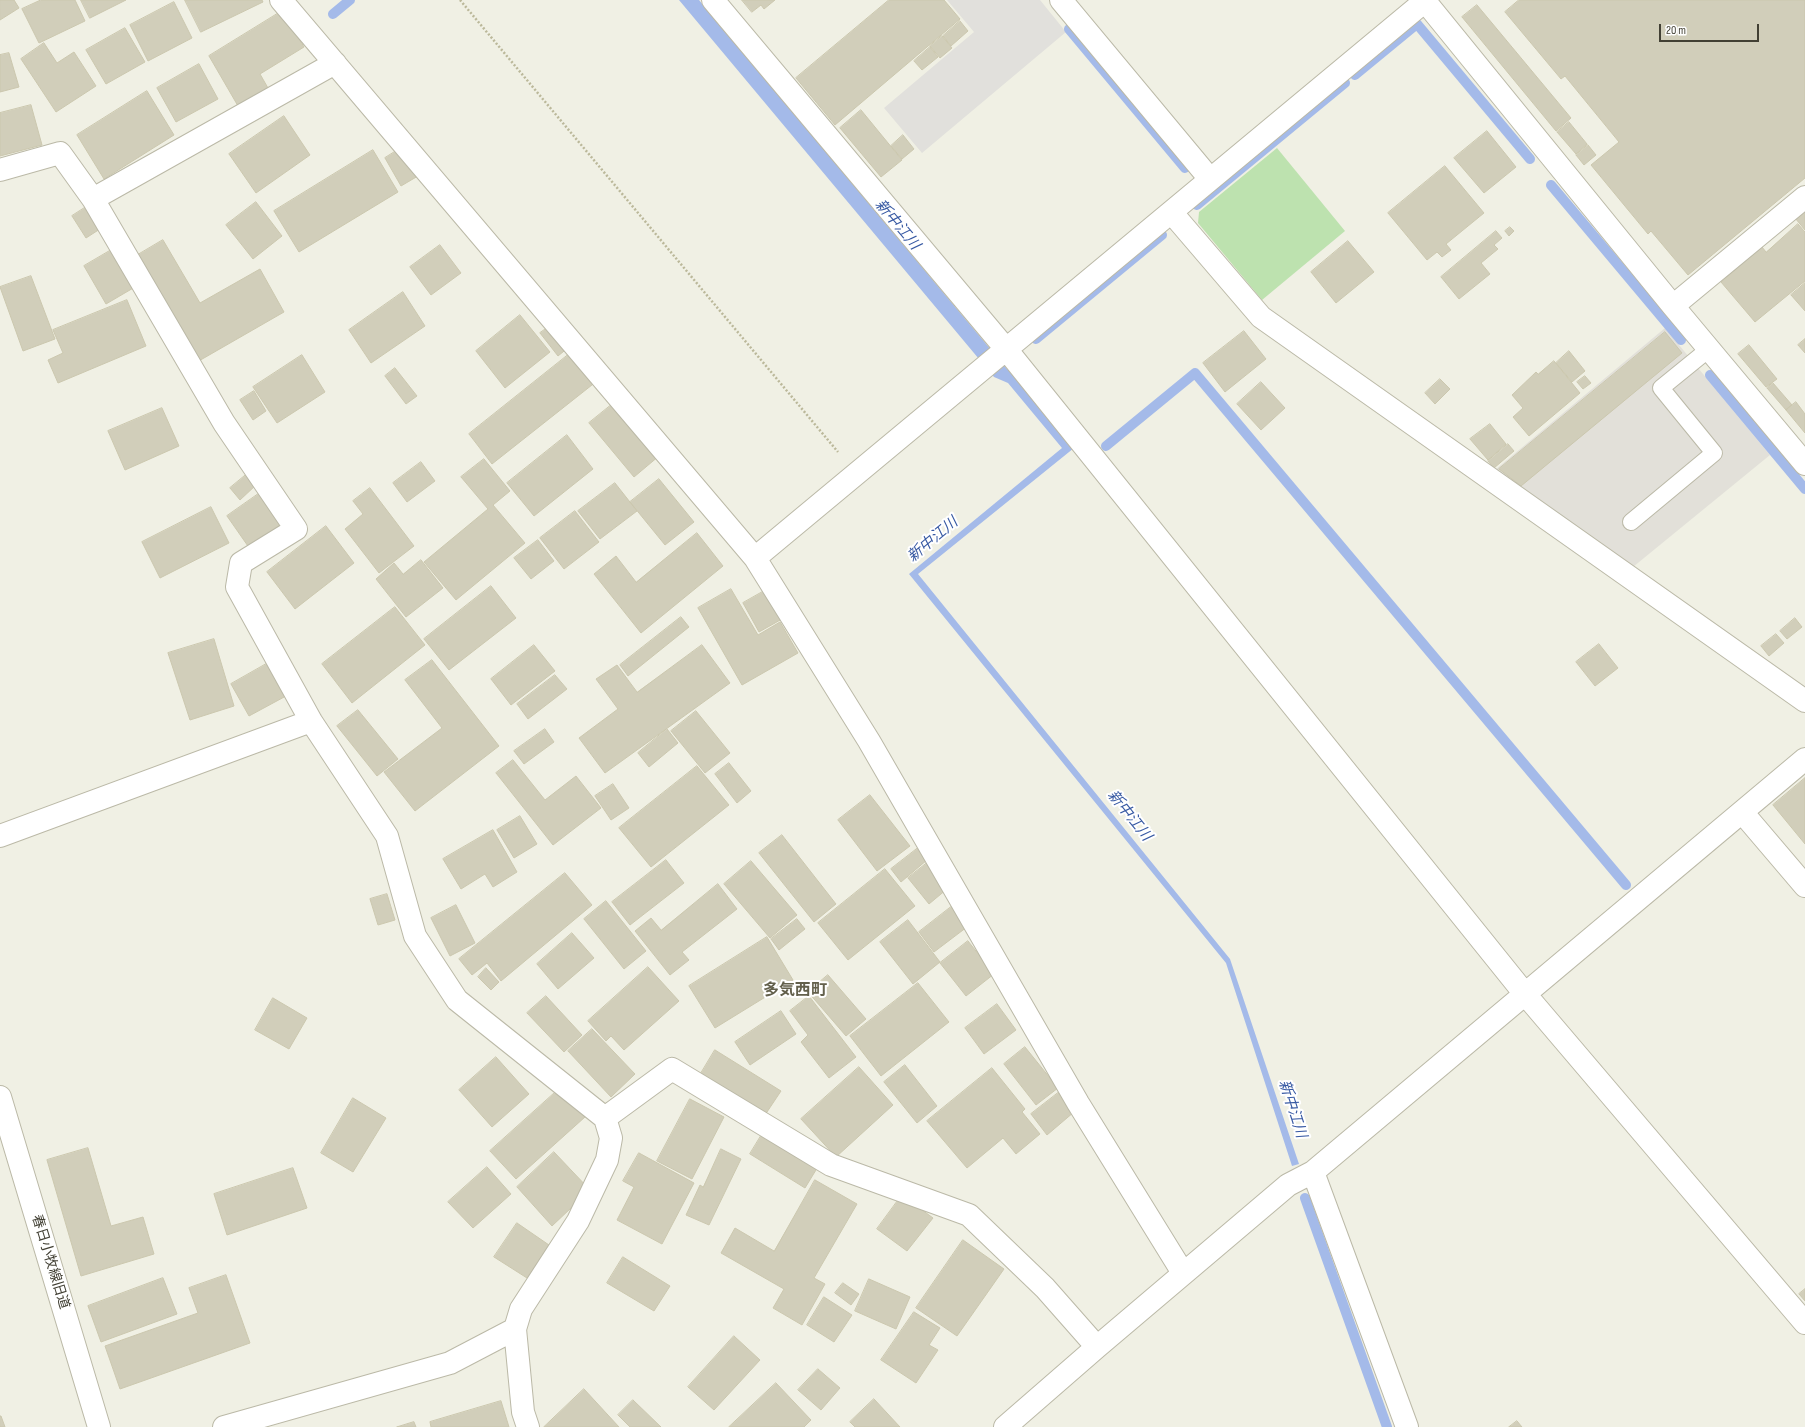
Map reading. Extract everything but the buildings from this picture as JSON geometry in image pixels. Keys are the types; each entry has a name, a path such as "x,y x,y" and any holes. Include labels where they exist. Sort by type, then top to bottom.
{"street":[{"path":"281,0 755,558 869,741 1078,1103 1183,1273"},
{"path":"713,0 1003,351 1525,994 1805,1323"},
{"path":"1061,0 1210,179"},
{"path":"755,558 1003,351 1172,213 1210,179 1425,0 1673,306 1805,464"},
{"path":"93,198 335,63"},
{"path":"0,170 60,153 93,198 224,424 296,529 241,563 237,587 311,721 387,836 415,936 457,1000 605,1118 610,1138 604,1167 578,1221 520,1309 515,1328 523,1412 528,1427"},
{"path":"1673,306 1805,197"},
{"path":"1172,213 1261,317 1805,701"},
{"path":"0,836 311,721"},
{"path":"1006,1427 1096,1347 1288,1185 1313,1172 1805,759"},
{"path":"1742,812 1805,886"},
{"path":"605,1118 672,1070 831,1165 969,1215 1045,1288 1096,1347"},
{"name":"春日小牧線旧道","path":"0,1097 99,1427"},
{"path":"1313,1172 1407,1427"},
{"path":"224,1427 450,1363 515,1328"}],"lane":[{"path":"1631,522 1714,453 1661,388 1709,348"}],"path":[{"path":"460,0 856,474"}],"shaded area":[{"path":"947,0 1040,0 1066,32 922,153 884,108 974,32"},
{"path":"1665,328 1770,455 1633,567 1495,470"}],"green space":[{"path":"1277,148 1345,231 1262,300 1198,223 1199,212"}],"water":[{"path":"679,0 699,0 1007,369 1012,371 1074,448 918,574 1230,959 1299,1164 1292,1166 1226,963 909,574 1062,448 1008,383 994,377"}],"waterway":[{"path":"333,14 350,0"},
{"path":"1355,75 1417,24 1530,159"},
{"path":"1069,29 1185,168"},
{"path":"1197,205 1345,83"},
{"path":"1551,185 1681,340"},
{"path":"1036,339 1162,235"},
{"path":"1106,446 1195,373 1626,885"},
{"path":"1710,375 1805,489"},
{"name":"新中江川","path":"1305,1198 1387,1427"}],"district":[{"name":"多気西町","path":"795,991"}]}
